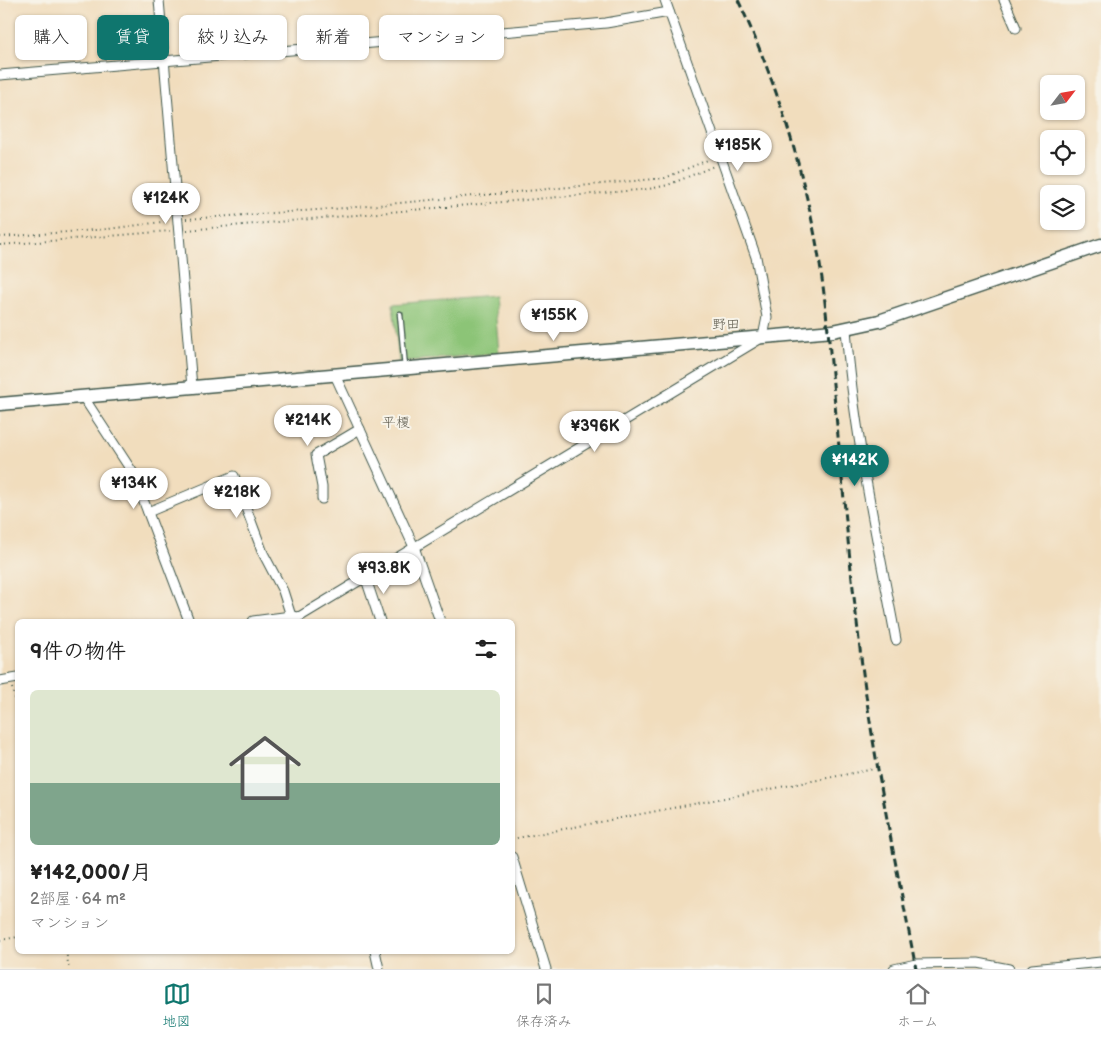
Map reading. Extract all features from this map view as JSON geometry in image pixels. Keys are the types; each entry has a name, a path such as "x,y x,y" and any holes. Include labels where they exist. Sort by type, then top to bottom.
{"street":[{"path":"159,0 160,15"},
{"path":"665,0 756,257 766,317 763,337"},
{"path":"1004,0 1016,28"},
{"path":"169,60 606,23 669,12"},
{"path":"0,75 164,60 192,387"},
{"path":"0,404 846,329 879,321 1101,245"},
{"path":"846,329 849,368 864,468 896,640"},
{"path":"282,619 297,618 763,337"},
{"path":"335,375 414,547 439,619"},
{"path":"84,398 133,473 188,619"},
{"path":"322,499 322,487 318,475 319,466 316,455 360,429"},
{"path":"148,512 234,476 263,553 297,618"},
{"path":"365,576 379,619"},
{"path":"0,681 14,678"},
{"path":"515,868 546,969"},
{"path":"376,954 378,969"},
{"path":"1032,969 1101,962"},
{"path":"894,969 916,964 978,963 1009,969"}],"lane":[{"path":"400,314 406,368"}],"path":[{"path":"0,237 108,229 178,220 346,208 665,178 721,159"},
{"path":"0,245 179,231 649,188 668,185 721,159"},
{"path":"515,838 874,769"},
{"path":"0,940 15,938"},
{"path":"66,954 69,969"}],"green space":[{"path":"494,296 499,353 399,362 393,304"}],"railway":[{"path":"738,0 762,55 791,139 807,197 817,246 825,305 863,674 884,801 916,969"}],"district":[{"name":"野田","path":"726,324"},
{"name":"平榎","path":"396,422"}]}
